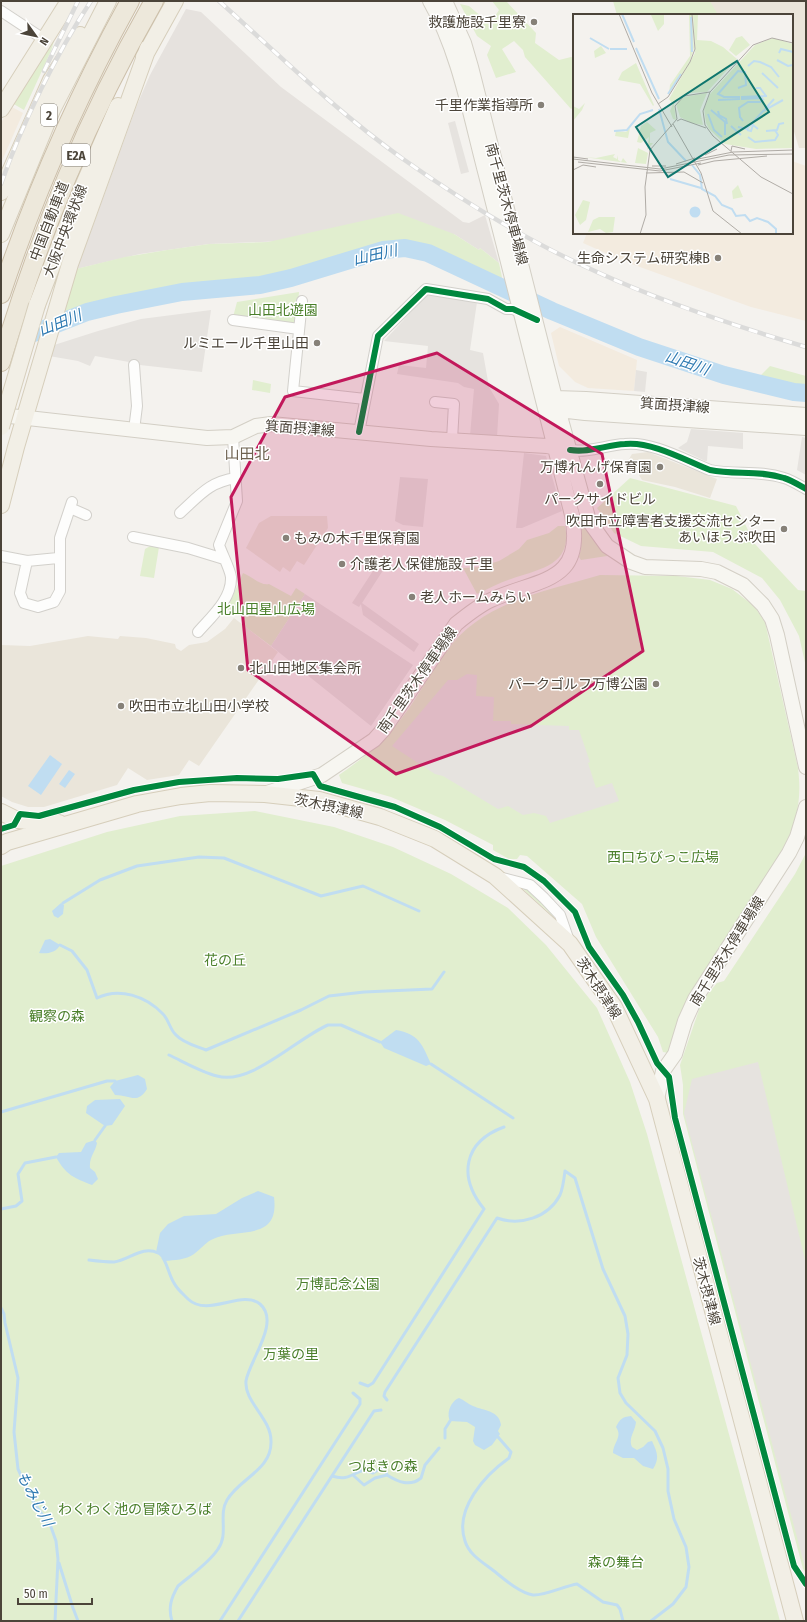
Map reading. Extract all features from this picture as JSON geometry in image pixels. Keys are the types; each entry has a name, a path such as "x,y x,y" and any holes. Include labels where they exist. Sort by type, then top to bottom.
{"highway":[{"name":"中国自動車道","path":"1,294 49,164 88,79 130,1"},
{"name":"中国自動車道","path":"1,362 15,316 49,219 85,134 132,39 154,1"}],"main road":[{"path":"1,109 69,1"},
{"name":"2","path":"1,192 51,80 103,1"},
{"name":"2","path":"1,234 52,110 108,1"},
{"name":"大阪中央環状線","path":"1,427 37,305 57,248 86,176 109,124 148,48 175,1"},
{"name":"南千里茨木停車場線","path":"430,1 452,48 516,288 528,313 553,404"},
{"name":"南千里茨木停車場線","path":"445,1 464,43 471,67 530,294 528,313"},
{"path":"1,505 57,305 89,209 148,48"},
{"path":"553,404 555,447"},
{"path":"553,404 570,450 589,521 607,546 620,555 645,567 701,569 717,572 743,585 763,605 772,619 777,635 806,767"},
{"name":"箕面摂津線","path":"553,404 806,415"},
{"name":"箕面摂津線","path":"553,404 806,428"},
{"name":"箕面摂津線","path":"1,415 207,438 233,437 256,426 267,424 452,440 555,447 570,450"},
{"name":"南千里茨木停車場線","path":"265,794 316,778 374,740 384,729 456,624 472,611 490,600 553,577 565,567 572,555 575,532 555,447"},
{"name":"茨木摂津線","path":"3,843 137,804 180,796 210,793 265,794 319,800 380,817 435,839 495,876 570,944 614,1007 657,1099 795,1621"},
{"name":"南千里茨木停車場線","path":"657,1099 663,1071 675,1054 685,1021 695,999 789,853 797,837 806,807"},
{"path":"1,812 17,820 69,823"}],"street":[{"path":"1,11 45,40"},
{"path":"359,432 378,336 426,289 488,299 506,309 528,313"},
{"path":"302,301 293,391 365,399"},
{"path":"233,320 299,330"},
{"path":"134,365 137,406 134,430"},
{"path":"436,402 454,404 452,440"},
{"path":"198,632 222,604 229,590 231,576 219,545 237,501 233,437"},
{"path":"570,450 580,452 625,444 640,444 710,470 722,472 759,473 784,478 806,489"},
{"path":"180,513 210,486 221,480 236,478"},
{"path":"27,561 20,593 24,603 38,607 54,602 60,591 58,558 60,538 71,505 86,515"},
{"path":"133,537 188,548 224,559"},
{"path":"1,556 27,561 58,558"}],"highlighted area":[{"path":"437,353 602,454 643,651 531,726 396,774 248,670 231,497 285,397"}],"shaded area":[{"path":"680,1 806,1 806,148 799,148 793,128 793,14 692,14"},
{"path":"186,9 201,12 281,87 463,222 469,223 485,215 499,263 480,248 479,250 454,234 209,244 140,254 76,269 137,105 150,75"},
{"path":"10,106 23,113 1,163 1,123"},
{"path":"455,121 469,172 461,174 448,123"},
{"path":"793,161 806,166 806,321 751,307 626,262 583,243 587,234 793,234"},
{"path":"427,295 477,302 470,350 483,353 489,387 499,404 497,437 470,436 474,389 464,387 458,383 397,374 399,365 426,368 428,346 384,341"},
{"path":"211,310 202,372 139,366 130,364 129,362 95,356 90,366 78,361 49,356 51,346 98,331 141,319"},
{"path":"560,327 637,360 634,391 588,388 575,382 559,366 551,333"},
{"path":"636,370 647,372 645,392 634,391"},
{"path":"691,429 743,433 743,449 708,446 707,461 705,461 678,448 687,442"},
{"path":"802,437 806,438 806,475 797,470"},
{"name":"万博れんげ保育園","path":"648,452 717,479 710,498 675,487 642,480 629,459 632,454"},
{"path":"524,453 546,456 562,511 522,528 516,528"},
{"path":"400,477 428,479 423,527 403,525 395,521"},
{"name":"もみの木千里保育園","path":"271,516 327,516 328,528 304,565 297,561 290,572 283,567 280,572 246,548 259,523"},
{"path":"382,557 389,561 362,603 419,644 414,652 363,615 361,604 359,607 352,603"},
{"path":"305,594 413,665 371,726 271,646"},
{"name":"吹田市立北山田小学校","path":"234,618 278,652 199,766 189,760 179,775 147,780 128,768 117,785 44,807 28,807 12,802 1,796 1,645 30,646 88,636 118,639 120,636 146,638 175,644 176,648 181,651 189,645 207,642 225,629"},
{"path":"467,674 477,675 476,696 494,697 493,721 511,721 511,724 569,726 569,730 579,730 590,762 588,763 596,788 612,783 619,801 550,823 546,816 534,813 523,815 508,806 498,809 443,776 435,774 392,746 448,680 457,680"},
{"path":"758,1062 806,1264 806,1571 684,1113 692,1079"}],"green space":[{"path":"492,1 506,1 536,33 535,43 559,60 573,58 573,108 571,109 525,57 523,50 514,41 502,49 516,72 496,78 487,55 491,46 477,36 460,4 469,6 490,24 499,10"},
{"path":"613,1 710,1 717,14 617,14"},
{"path":"54,41 51,51 24,110 12,103"},
{"path":"398,213 454,234 479,250 480,248 499,263 503,282 446,254 422,246 411,244 394,244 384,245 279,275 260,279 164,289 100,303 61,316 76,269 125,257 209,244 268,242"},
{"name":"山田北遊園","path":"299,292 296,327 233,317 237,302"},
{"path":"770,366 806,376 806,390 796,388 763,390 759,377"},
{"path":"253,380 271,384 270,393 252,390"},
{"path":"630,478 736,506 755,544 798,590 806,591 806,667 799,636 780,600 762,578 713,552 641,546 614,533 597,508"},
{"path":"558,526 565,526 566,539 564,549 559,557 552,563 533,572 502,582 477,594 463,568 479,567 499,561 519,549 527,540 549,533"},
{"path":"586,527 607,556 581,560 579,557 582,528"},
{"path":"152,545 159,547 154,578 140,576 145,549"},
{"name":"北山田星山広場","path":"243,573 263,584 269,584 291,596 296,588 305,594 271,646 243,625 245,619 235,612 231,613 227,609"},
{"name":"西口ちびっこ広場","path":"600,575 677,576 710,580 732,589 754,606 765,622 798,768 798,808 786,846 675,1033 668,1053 663,1052 658,1037 596,937 582,904 527,856 520,855 517,859 509,859 493,850 493,845 445,820 391,797 342,783 339,775 369,753 394,728 424,685 444,652 447,651 461,634 496,610 516,601 537,593"},
{"name":"万博記念公園","path":"255,811 334,827 393,847 451,874 508,908 546,945 597,1008 630,1082 647,1134 780,1621 1,1621 1,866 107,832 180,816"},
{"path":"806,853 806,1573 803,1569 683,1114 683,1085 680,1065 702,1001 717,983 724,981 795,874"},
{"path":"524,887 526,887 556,917 554,917 524,890"}],"water":[{"path":"50,755 62,764 41,795 28,786"},
{"path":"69,770 75,774 65,788 59,784"},
{"path":"61,903 64,905 63,914 58,918 54,916 52,911"},
{"path":"50,939 60,945 58,948 51,952 39,953 45,940"},
{"path":"396,1030 415,1037 425,1051 431,1064 426,1066 384,1048 380,1042"},
{"path":"138,1075 145,1079 147,1089 140,1097 133,1098 115,1095 110,1087 115,1081"},
{"path":"120,1099 125,1106 112,1125 105,1126 86,1113 87,1106 95,1100"},
{"path":"95,1140 97,1143 90,1161 90,1168 95,1172 98,1179 92,1185 67,1172 56,1157 59,1153 81,1152 86,1143"},
{"path":"258,1191 274,1197 274,1212 270,1222 263,1228 254,1231 221,1236 211,1240 194,1254 184,1259 165,1261 156,1252 160,1233 168,1224 184,1216 216,1214 242,1198"},
{"path":"459,1398 473,1406 494,1414 500,1420 501,1425 498,1431 500,1434 492,1445 484,1450 475,1445 473,1441 475,1427 467,1422 450,1421 450,1408"},
{"path":"631,1416 636,1422 631,1438 632,1447 637,1450 648,1442 652,1441 657,1455 653,1469 643,1466 634,1458 623,1458 613,1453 618,1437 616,1427 622,1419"}],"waterway":[{"name":"山田川","path":"1,346 87,312 182,292 260,285 291,278 383,250 405,248 428,253 552,311 639,347 724,375 794,392 806,393"},
{"path":"63,903 100,880 137,866 199,857 224,858 321,896 363,886 419,911"},
{"path":"60,945 72,951 87,970 97,998 114,993 123,993 149,1002 163,1014 172,1030 179,1038 206,1050 301,1010 329,996 364,992 432,989 444,972"},
{"path":"169,1055 211,1074 230,1077 244,1074 259,1068 316,1031 328,1025 341,1025 380,1042"},
{"path":"431,1064 513,1118"},
{"path":"1,1112 107,1081 115,1081"},
{"path":"95,1140 105,1126"},
{"path":"360,1383 368,1386 373,1383 484,1209 470,1185 468,1173 469,1162 473,1151 480,1142 490,1134 504,1127"},
{"name":"もみじ川","path":"1,1209 16,1206 22,1201 18,1174 25,1163 56,1157"},
{"path":"387,1400 384,1396 385,1392 497,1218 515,1221 533,1218 541,1214 555,1203 560,1195 565,1171 575,1178 603,1269 625,1316 628,1334 627,1355 618,1378 620,1393 626,1403 655,1431 663,1448 668,1469 668,1491 674,1519 686,1547 689,1567 686,1587 673,1604 651,1621"},
{"path":"89,1260 114,1262 141,1252 152,1251 158,1253"},
{"path":"163,1258 172,1280 177,1287 188,1299 196,1304 205,1306 235,1301 253,1300 260,1304 266,1312 266,1331 248,1373 246,1389 267,1425 271,1441 270,1451 261,1467 233,1492 224,1506 223,1537 218,1549 200,1569 178,1586 170,1607 172,1621"},
{"name":"もみじ川","path":"1,1308 4,1314 18,1378 14,1432 18,1469 33,1501 51,1527 56,1541 58,1559 55,1621"},
{"path":"220,1621 360,1404 360,1399 353,1393"},
{"path":"238,1621 374,1411 381,1410"},
{"path":"445,1438 445,1429 450,1421"},
{"path":"498,1437 511,1452 509,1458 482,1483 468,1505 464,1517 463,1529 465,1541 473,1555 512,1585 528,1594 538,1595 577,1584 603,1602 617,1605 620,1609 623,1621"},
{"path":"332,1476 342,1478 364,1470 373,1473 381,1468 386,1470 387,1475 395,1480 408,1483 417,1481 421,1478 425,1465 439,1448"},
{"path":"354,1476 364,1485 375,1478 387,1475"},
{"path":"59,1563 78,1621"}],"railway":[{"path":"44,71 78,1"},
{"path":"1,184 29,114 65,44 91,1"},
{"path":"219,1 309,83 355,122 403,159 473,206 547,248 648,294 753,331 806,347"}],"cycle path":[{"path":"359,432 378,336 426,289 488,299 506,309 513,309 537,320"},
{"path":"570,450 591,450 625,444 646,445 668,452 710,470 766,474 784,478 806,489"},
{"path":"1,829 14,825 20,814 39,816 134,790 179,782 237,778 278,779 313,774 320,786 395,807 440,827 494,859 524,867 544,881 575,912 589,947 623,995 638,1022 657,1063 669,1077 675,1118 794,1566 806,1584"}],"place":[{"name":"救護施設千里寮","path":"534,22"},
{"name":"千里作業指導所","path":"541,105"},
{"name":"生命システム研究棟B","path":"718,258"},
{"name":"ルミエール千里山田","path":"317,343"},
{"name":"万博れんげ保育園","path":"660,467"},
{"name":"パークサイドビル","path":"600,484"},
{"name":"吹田市立障害者支援交流センター あいほうぷ吹田","path":"784,529"},
{"name":"もみの木千里保育園","path":"286,538"},
{"name":"介護老人保健施設 千里","path":"342,564"},
{"name":"老人ホームみらい","path":"412,597"},
{"name":"北山田地区集会所","path":"241,668"},
{"name":"パークゴルフ万博公園","path":"656,684"},
{"name":"吹田市立北山田小学校","path":"121,706"}],"district":[{"name":"山田北","path":"247,454"}],"park label":[{"name":"花の丘","path":"225,960"},
{"name":"観察の森","path":"57,1016"},
{"name":"万葉の里","path":"291,1354"},
{"name":"つばきの森","path":"383,1466"},
{"name":"わくわく池の冒険ひろば","path":"135,1509"},
{"name":"森の舞台","path":"616,1562"}]}
